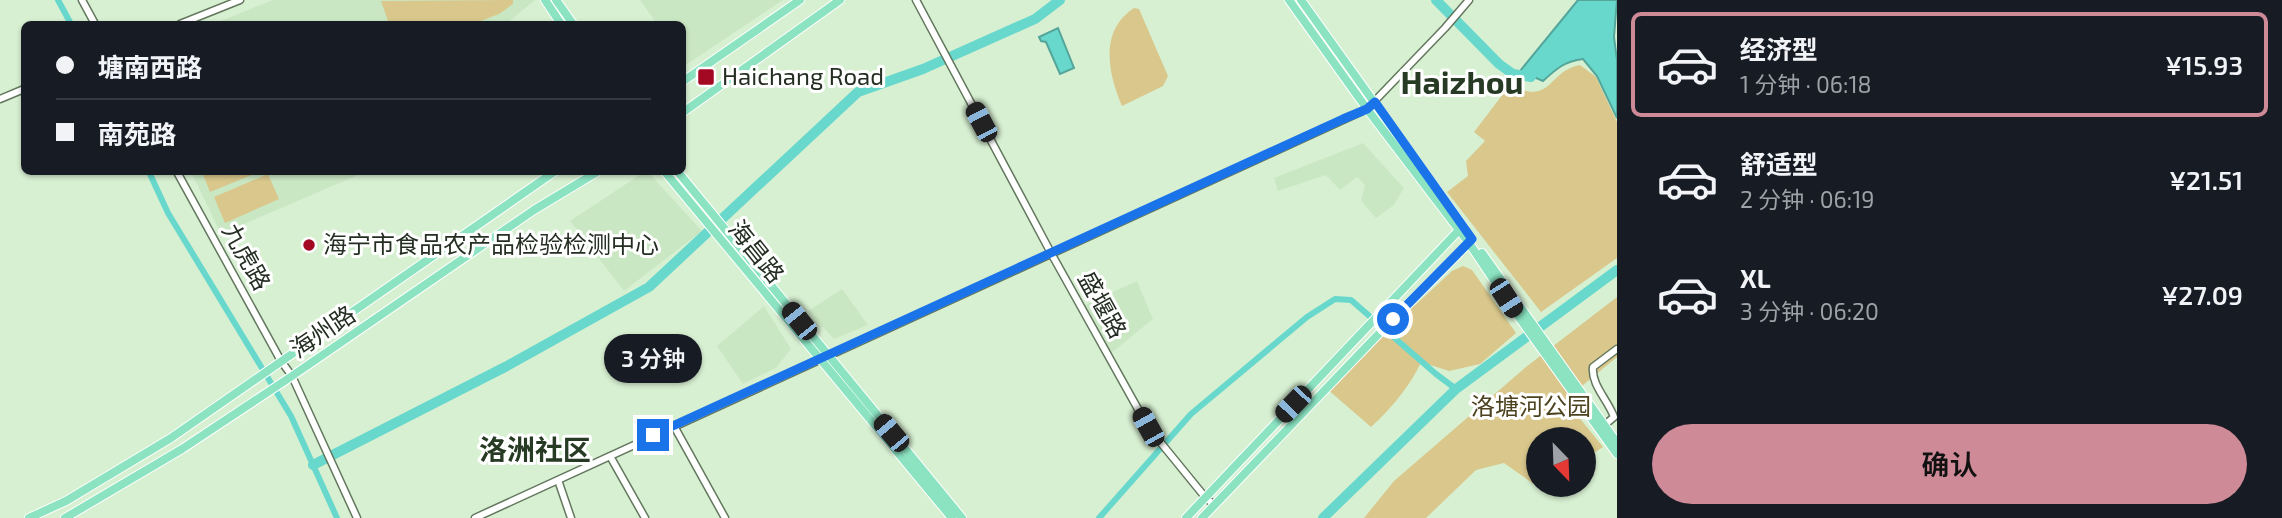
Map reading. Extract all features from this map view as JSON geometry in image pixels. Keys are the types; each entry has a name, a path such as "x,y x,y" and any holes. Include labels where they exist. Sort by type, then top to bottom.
{"main road":[{"path":"545,0 559,21"},
{"path":"556,0 570,21"},
{"path":"686,79 800,0"},
{"path":"686,110 840,0"},
{"path":"1289,0 1367,109 1471,241 1602,428 1617,454"},
{"path":"1301,0 1461,228"},
{"name":"海州路","path":"29,518 66,501 170,438 550,175"},
{"name":"海州路","path":"65,518 182,449 289,379 534,210 592,175"},
{"name":"海昌路","path":"668,175 701,208"},
{"name":"海昌路","path":"680,175 701,208 952,518"},
{"path":"1186,518 1461,228"},
{"path":"1202,518 1471,241"},
{"name":"海昌路","path":"823,357 962,518"},
{"path":"1602,428 1617,443"}],"street":[{"path":"82,0 93,21"},
{"path":"188,21 240,0"},
{"name":"盛堰路","path":"916,0 1051,253 1154,436 1214,505"},
{"path":"475,518 1367,109 1469,0"},
{"path":"0,99 21,90"},
{"name":"九虎路","path":"179,175 278,363 320,436 357,518"},
{"path":"1602,428 1614,417 1610,405 1592,377 1593,367 1617,349"},
{"path":"674,426 725,518"},
{"path":"610,456 645,518"},
{"path":"558,480 571,518"}],"shaded area":[{"path":"273,0 535,0 510,21 220,21"},
{"path":"640,0 783,0 686,65 686,21 655,21"},
{"path":"1363,143 1404,188 1394,205 1376,218 1361,201 1365,185 1357,177 1340,190 1326,175 1278,191 1274,178"},
{"path":"192,175 358,175 221,234"},
{"path":"639,175 651,175 702,231 624,291 570,221"},
{"path":"1137,281 1153,319 1110,354 1085,305"},
{"path":"842,289 868,325 834,339 808,311"},
{"path":"764,306 791,349 776,368 743,384 717,346"}],"green space":[{"path":"513,0 513,4 499,14 481,21 388,21 381,1"},
{"path":"1134,8 1139,9 1168,76 1163,86 1122,106 1110,67 1111,40 1115,28"},
{"path":"1580,65 1596,77 1617,122 1617,258 1541,312 1447,192 1468,176 1466,161 1485,141 1474,132 1510,85 1534,92 1549,85 1569,68"},
{"path":"203,175 252,175 210,192"},
{"path":"268,175 279,199 225,223 214,197"},
{"path":"1463,266 1472,270 1516,333 1480,364 1449,371 1421,362 1399,397 1371,427 1326,388 1452,271"},
{"name":"洛塘河公园","path":"1617,297 1617,357 1565,400 1587,427 1526,427 1526,479 1504,463 1476,470 1426,518 1364,518 1394,481 1526,367"},
{"name":"洛塘河公园","path":"1596,438 1603,447 1596,452"}],"water":[{"path":"1578,0 1617,0 1614,37 1617,60 1617,118 1597,76 1583,59 1561,66 1543,81 1520,71"},
{"path":"1058,28 1074,68 1060,74 1046,42 1039,37"}],"waterway":[{"path":"58,0 69,21"},
{"path":"313,465 507,366 649,287 858,92 923,69 1035,19 1060,0"},
{"path":"1436,0 1499,64 1513,74 1531,77"},
{"path":"150,175 168,213 291,416 337,518"},
{"path":"1323,518 1456,389 1617,270"},
{"path":"1099,518 1191,414 1307,317 1335,299 1351,300 1456,389"}],"place":[{"name":"Haichang Road","path":"706,77"},
{"name":"海宁市食品农产品检验检测中心","path":"309,245"}],"district":[{"name":"Haizhou","path":"1462,83"},
{"name":"洛洲社区","path":"535,450"}],"route":[{"path":"653,435 1367,109 1375,102 1472,239 1393,319"}]}
